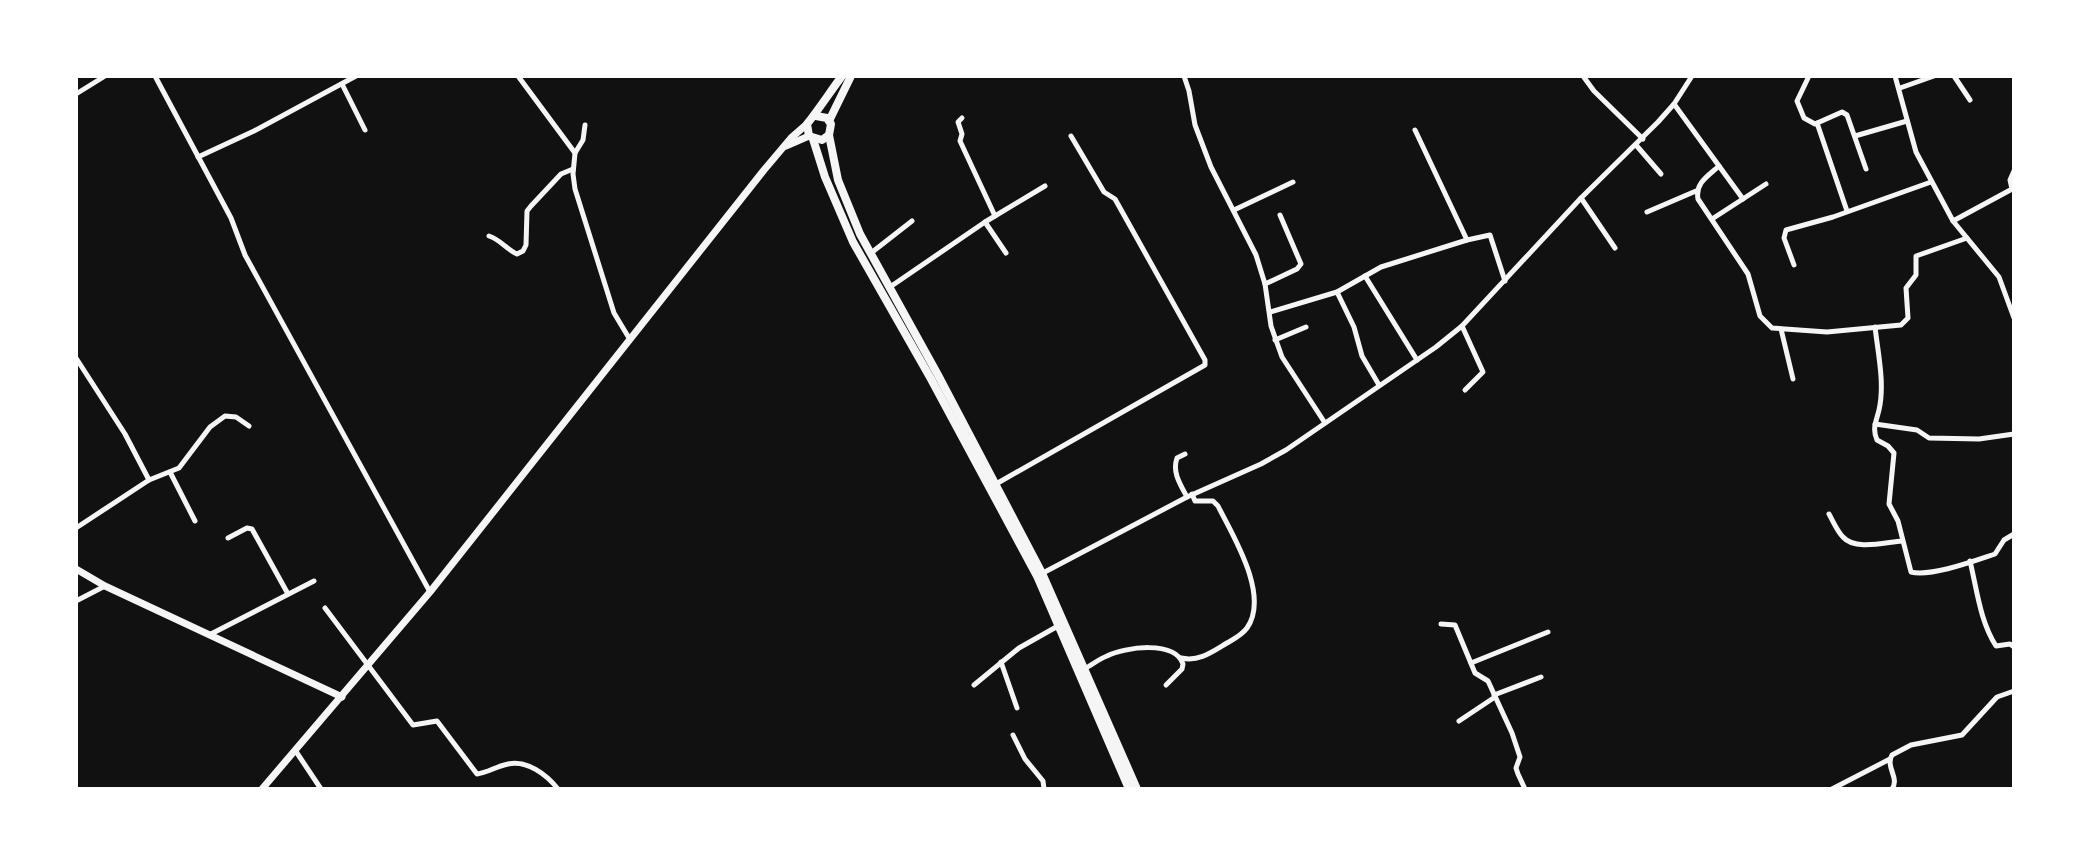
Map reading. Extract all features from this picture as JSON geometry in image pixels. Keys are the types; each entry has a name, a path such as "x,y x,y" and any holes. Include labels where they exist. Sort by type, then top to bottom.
{"highway":[{"path":"842,76 816,116 807,124 825,177 853,242 996,484 1137,789"},
{"path":"829,121 851,76"},
{"path":"811,137 822,140 832,128 823,116 816,116"},
{"path":"829,135 848,210 1040,575 1058,625 1129,789"}],"main road":[{"path":"262,789 430,592 782,147 807,124"},
{"path":"782,147 811,137"},
{"path":"76,569 105,586 342,697"}],"street":[{"path":"76,94 105,76"},
{"path":"155,76 231,218 245,255 430,592"},
{"path":"198,157 254,131 356,76"},
{"path":"518,76 575,153"},
{"path":"1184,76 1195,125 1216,180 1256,255 1265,284 1275,340 1286,366 1325,423"},
{"path":"1583,76 1643,139"},
{"path":"1040,575 1189,496 1261,464 1417,360 1462,326 1581,198 1643,139 1674,104 1692,76"},
{"path":"1809,76 1797,101 1804,118 1817,123 1842,112 1847,115 1866,169"},
{"path":"1895,76 1916,152 1953,221 1999,277 2014,318"},
{"path":"1900,88 1934,76"},
{"path":"1954,76 1970,100"},
{"path":"342,84 365,130"},
{"path":"1674,104 1743,199"},
{"path":"962,118 958,120 962,134 960,141 995,216"},
{"path":"1855,136 1907,121"},
{"path":"1817,123 1847,211"},
{"path":"585,125 583,140 575,153 575,189 614,313 629,338"},
{"path":"1415,130 1467,240"},
{"path":"996,484 1205,365 1115,199 1104,192 1071,136"},
{"path":"1636,145 1661,174"},
{"path":"1647,212 1696,191 1719,166"},
{"path":"489,236 499,239 517,254 523,251 527,211 554,180 573,169"},
{"path":"1953,221 2013,189 2010,180 2014,171"},
{"path":"1234,210 1293,182"},
{"path":"1794,265 1784,238 1786,230 1931,182"},
{"path":"1712,219 1766,184"},
{"path":"890,287 985,222 1045,186"},
{"path":"1696,191 1698,199 1751,279 1760,316 1772,328 1827,332 1901,325 1908,318 1906,288 1916,275 1916,256 1967,238"},
{"path":"1581,198 1615,248"},
{"path":"1265,284 1297,269 1301,264 1280,215"},
{"path":"870,253 912,221"},
{"path":"985,222 1006,253"},
{"path":"1270,312 1337,292 1381,267 1490,235 1505,281"},
{"path":"1365,276 1417,360"},
{"path":"1337,292 1354,327 1362,356 1379,385"},
{"path":"1462,326 1483,372 1465,390"},
{"path":"1275,340 1306,327"},
{"path":"1875,327 1880,407 1873,430 1877,440 1894,453 1889,504 1898,521 1909,569 1914,574 1995,554 2004,540 2014,534"},
{"path":"1781,329 1793,379"},
{"path":"76,358 118,423 149,480"},
{"path":"76,528 149,480 185,462 219,419 236,417 249,426"},
{"path":"1875,424 1917,430 1929,438 1979,439 2014,434"},
{"path":"1083,669 1109,654 1156,647 1168,648 1181,658 1200,658 1243,632 1250,623 1254,593 1249,569 1218,506 1213,501 1195,501 1176,476 1175,462 1185,454"},
{"path":"170,472 195,521"},
{"path":"1829,514 1843,537 1850,542 1902,541"},
{"path":"228,538 247,528 252,529 288,594"},
{"path":"1970,561 1982,617 1989,633 1996,646 2010,644 2014,647"},
{"path":"209,635 314,581"},
{"path":"76,601 105,586"},
{"path":"325,608 413,725 437,721 477,774 509,763 526,764 539,771 558,789"},
{"path":"1441,624 1455,625 1475,673 1488,681 1519,751 1516,768 1525,789"},
{"path":"974,685 1019,648 1058,625"},
{"path":"1471,663 1548,632"},
{"path":"1166,685 1182,669 1181,658"},
{"path":"1001,662 1017,708"},
{"path":"1459,721 1495,696 1541,677"},
{"path":"1832,789 1890,759 1903,748 1962,735 1997,697 2014,691"},
{"path":"1013,735 1025,759 1039,773 1044,789"},
{"path":"295,750 321,789"},
{"path":"1890,759 1895,780 1892,789"}]}
